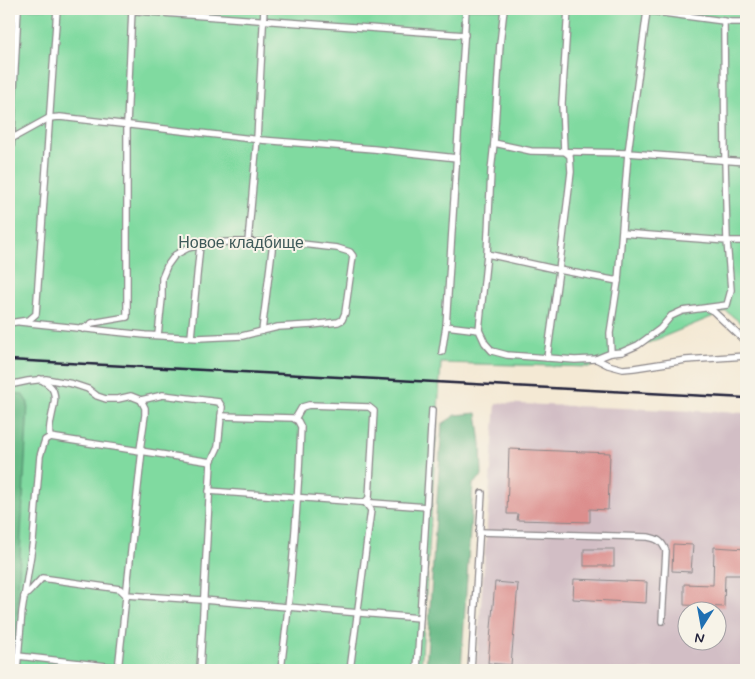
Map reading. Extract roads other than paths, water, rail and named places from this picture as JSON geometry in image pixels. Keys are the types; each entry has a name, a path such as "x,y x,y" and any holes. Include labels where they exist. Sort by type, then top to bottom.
{"lane":[{"path":"9,188 12,138 11,107 18,9"},
{"path":"9,323 28,320 36,314 57,9"},
{"path":"109,9 465,35"},
{"path":"248,242 257,140 264,9"},
{"path":"442,352 446,326 466,9"},
{"path":"504,9 491,171 487,254 479,330 485,343 492,351 507,355 575,360 596,359 612,353 622,352 638,345 660,329 671,316 682,311 727,305 731,290 727,241 724,21"},
{"path":"547,358 570,172 570,156 564,151 562,103 568,9"},
{"path":"638,9 724,21 746,22"},
{"path":"83,329 92,323 128,317 127,125 132,10"},
{"path":"612,353 610,333 618,281 628,153 647,11"},
{"path":"12,138 49,118 60,117 257,140 374,149 457,158"},
{"path":"494,143 530,151 628,153 746,162"},
{"path":"622,233 746,242"},
{"path":"20,322 83,329 158,335 191,337 242,336 278,327 328,324 342,320 345,313 354,256 350,252 337,248 274,242 228,242 188,248 175,255 167,266 162,278 158,335"},
{"path":"262,331 274,242"},
{"path":"191,337 200,245"},
{"path":"487,254 618,281"},
{"path":"707,308 713,311 746,342"},
{"path":"446,326 479,330"},
{"path":"596,359 623,369 686,360 746,356"},
{"path":"9,385 46,379 73,384 88,389 106,399 131,396 140,400 145,408 119,669"},
{"path":"40,380 49,384 54,390 53,413 48,430 50,437"},
{"path":"140,400 163,395 219,402 222,407 218,447 211,462 200,670"},
{"path":"295,419 302,407 309,405 369,407 374,411 368,498 365,502"},
{"path":"417,670 432,410"},
{"path":"221,416 293,418 298,421 301,428 298,498 289,607 281,670"},
{"path":"17,670 24,597 33,541 40,456 45,440 50,437 211,462"},
{"path":"209,491 427,506"},
{"path":"471,670 482,493"},
{"path":"350,670 371,510 365,502"},
{"path":"479,532 648,537 655,539 663,544 666,551 662,621"},
{"path":"24,597 42,578 120,589 126,595 420,618"},
{"path":"18,656 141,670"}],"railway":[{"path":"9,360 746,398"}],"park label":[{"name":"Новое кладбище","path":"241,242"}]}
